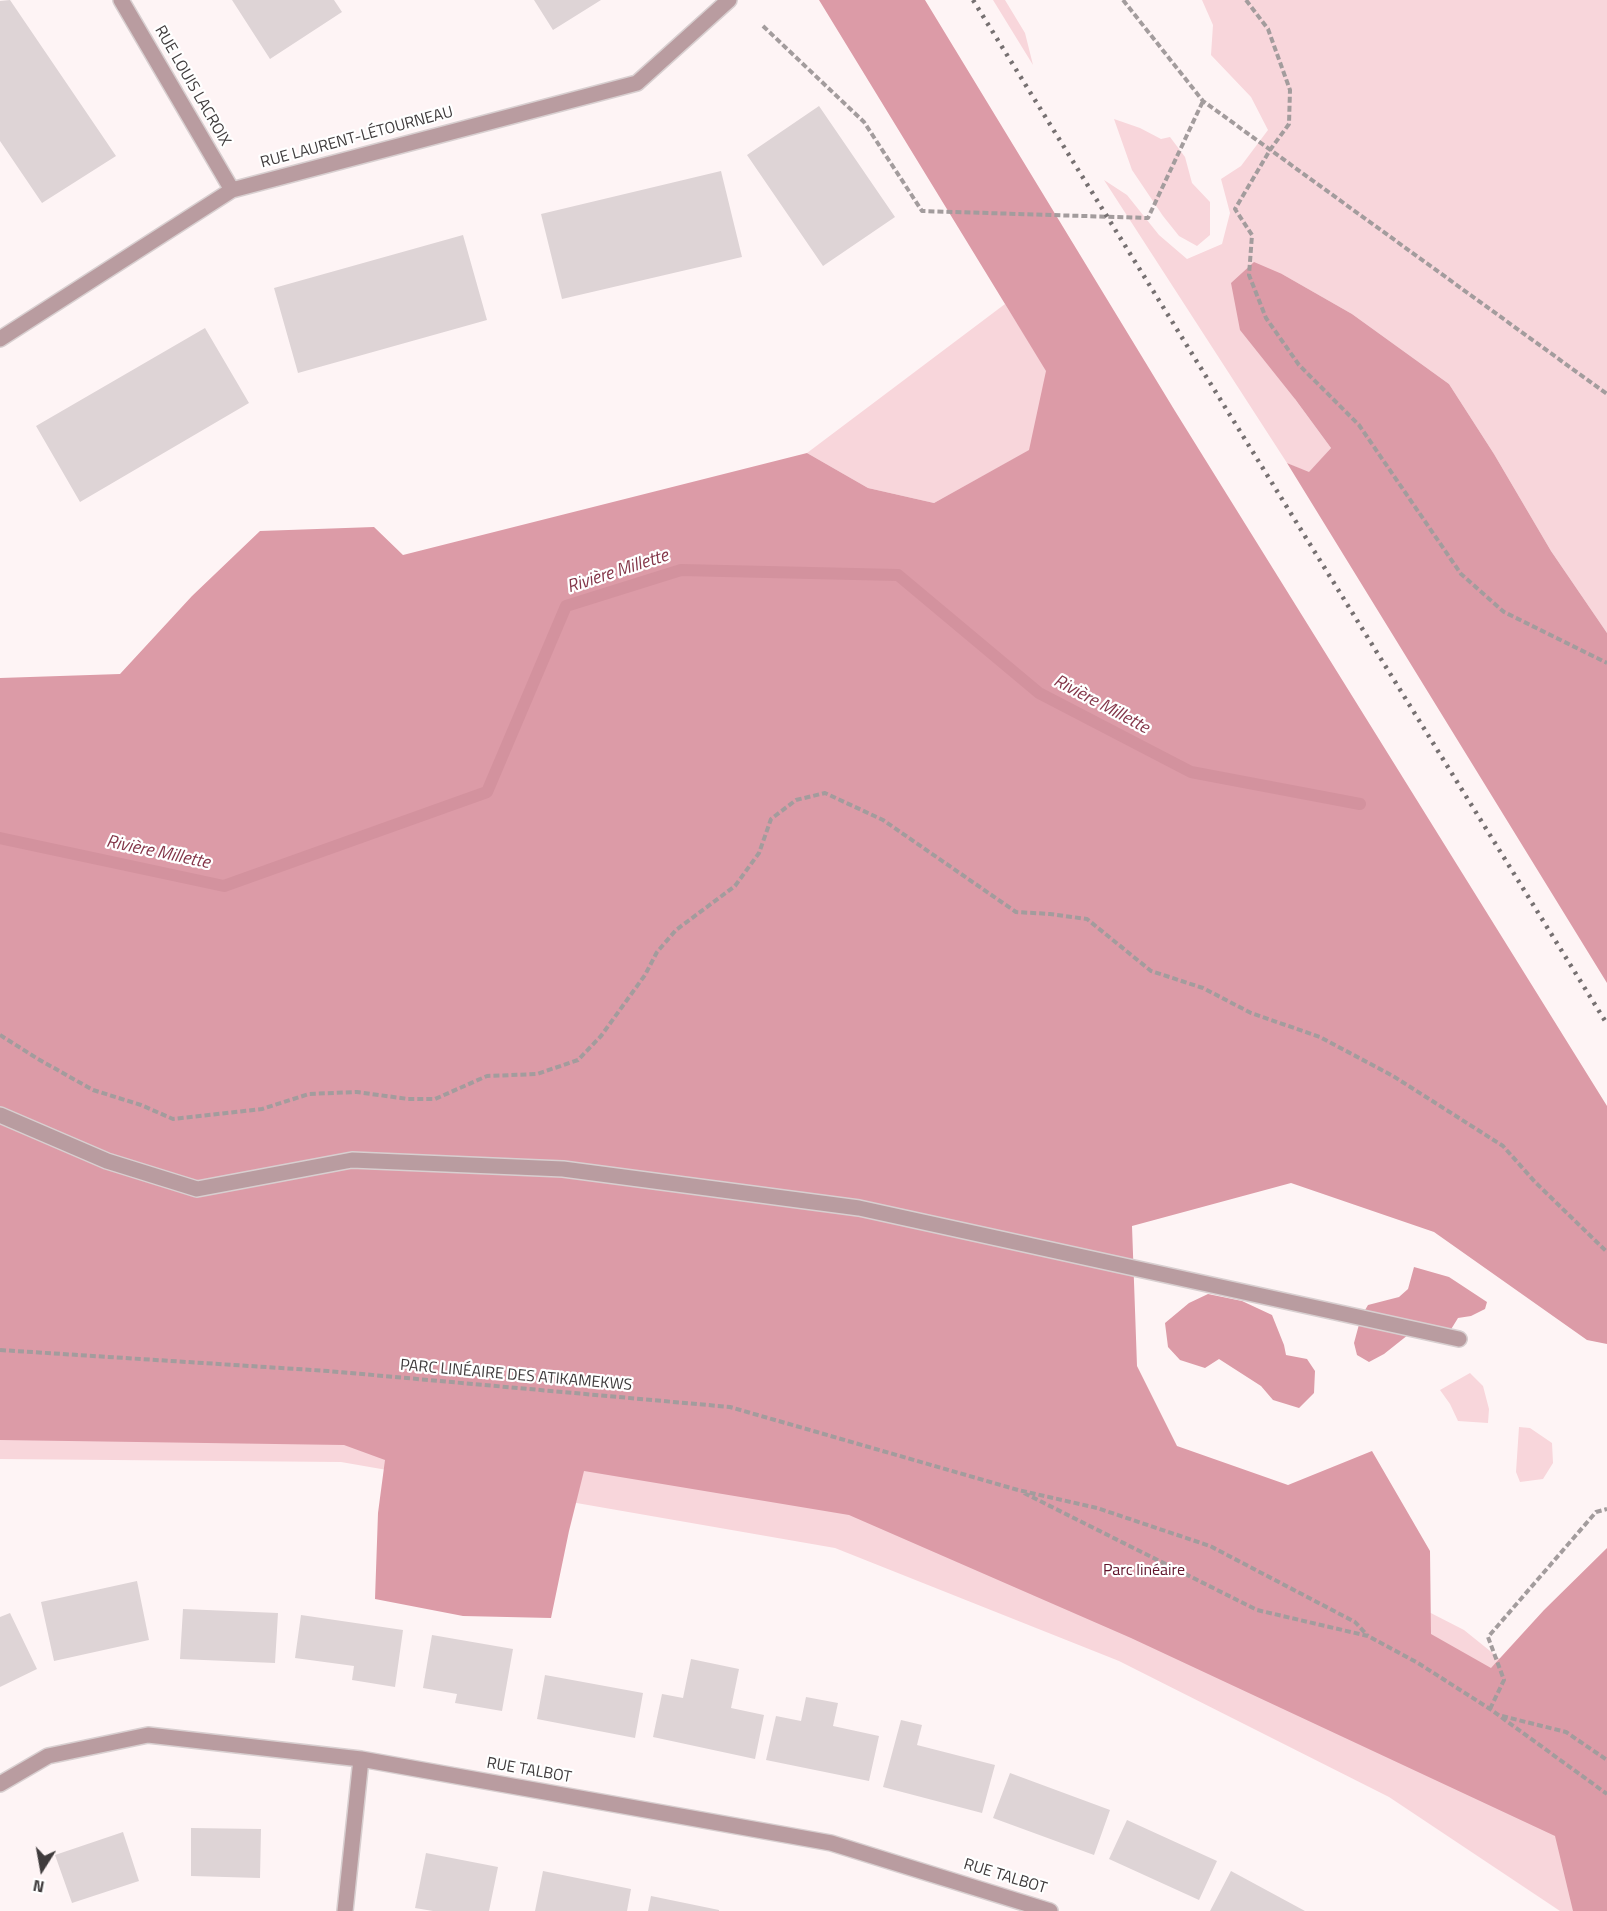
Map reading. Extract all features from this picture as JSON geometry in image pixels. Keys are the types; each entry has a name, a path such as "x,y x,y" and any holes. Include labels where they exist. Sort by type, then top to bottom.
{"street":[{"name":"RUE LOUIS LACROIX","path":"121,0 232,190"},
{"name":"RUE LAURENT-LÉTOURNEAU","path":"0,339 232,190 637,83 729,0"},
{"path":"0,1115 107,1161 197,1189 352,1160 563,1169 859,1208 1459,1340"},
{"name":"RUE TALBOT","path":"0,1784 48,1756 148,1735 360,1760 831,1842 1050,1911"},
{"path":"345,1911 360,1760"}],"path":[{"path":"1123,0 1203,101 1607,394"},
{"path":"1246,0 1268,29 1290,90 1289,124 1270,150 1235,209 1252,235 1250,275 1266,318 1299,364 1359,425 1461,574 1504,612 1607,663"},
{"path":"763,26 864,122 922,211 1148,218 1203,101"},
{"path":"0,1035 93,1090 173,1119 262,1109 309,1094 357,1092 408,1099 435,1099 488,1076 537,1074 578,1060 601,1036 645,975 657,952 676,930 735,886 759,853 771,819 796,800 825,792 884,820 1016,912 1087,919 1151,970 1203,988 1251,1013 1320,1037 1393,1076 1503,1146 1535,1182 1607,1252"},
{"name":"PARC LINÉAIRE DES ATIKAMEKWS","path":"0,1350 328,1371 730,1407 1018,1490 1097,1508 1210,1546 1355,1622 1368,1636"},
{"name":"PARC LINÉAIRE DES ATIKAMEKWS","path":"1018,1490 1257,1610 1368,1636 1418,1663 1490,1709 1607,1794"},
{"path":"1490,1709 1504,1680 1488,1637 1596,1512 1607,1509"},
{"name":"PARC LINÉAIRE DES ATIKAMEKWS","path":"1497,1714 1566,1732 1607,1760"}],"green space":[{"path":"819,0 925,0 1175,411 1607,1106 1607,1344 1587,1340 1434,1232 1291,1183 1132,1226 1137,1366 1177,1446 1288,1485 1372,1451 1430,1551 1431,1634 1491,1668 1544,1610 1607,1548 1607,1911 1573,1911 1555,1836 1131,1638 849,1515 584,1471 551,1618 463,1616 375,1599 378,1513 385,1460 344,1445 0,1440 0,678 120,674 192,596 260,531 374,527 403,555 807,453 868,488 934,503 1029,450 1046,371"},
{"path":"993,0 1005,0 1025,33 1033,65"},
{"path":"1202,0 1607,0 1607,633 1551,551 1494,454 1449,384 1352,314 1282,274 1295,399 1331,448 1309,473 1287,463 1104,180 1127,195 1159,235 1187,259 1222,244 1230,213 1221,179 1241,166 1268,130 1251,97 1211,55 1213,25"},
{"path":"1114,119 1140,128 1161,139 1170,137 1185,157 1192,183 1210,202 1210,235 1197,246 1179,236 1132,170"},
{"path":"1254,262 1282,274 1352,314 1449,384 1494,454 1551,551 1607,633 1607,983 1287,463 1309,472 1331,448 1240,330 1231,283"},
{"path":"1005,304 1047,371 1030,450 934,503 868,488 807,453"},
{"path":"1414,1267 1449,1277 1487,1302 1485,1309 1471,1316 1458,1318 1450,1331 1418,1327 1384,1354 1369,1362 1357,1355 1354,1343 1361,1317 1368,1305 1399,1297 1408,1289"},
{"path":"1208,1294 1242,1301 1272,1315 1286,1355 1307,1359 1315,1371 1314,1393 1299,1408 1273,1400 1261,1386 1219,1359 1205,1368 1180,1360 1168,1347 1165,1323 1189,1303"},
{"name":"Parc linéaire","path":"0,1315 1179,1484 1464,1630 1607,1745 1607,1911 1560,1911 1389,1797 1119,1661 835,1548 341,1462 0,1459"},
{"path":"1470,1373 1483,1386 1489,1409 1488,1423 1458,1421 1440,1390"},
{"path":"1519,1427 1530,1428 1552,1443 1553,1463 1543,1479 1520,1482 1516,1472"}],"building":[{"path":"10,0 116,156 42,203 0,141 0,1"},
{"path":"232,0 334,0 342,12 270,59"},
{"path":"534,0 601,0 553,30"},
{"path":"819,106 895,217 823,266 747,155"},
{"path":"721,171 742,257 562,299 541,214"},
{"path":"463,235 487,320 298,373 274,288"},
{"path":"205,328 249,403 80,502 36,426"},
{"path":"137,1581 149,1640 54,1661 41,1602"},
{"path":"183,1609 278,1613 275,1663 180,1659"},
{"path":"10,1613 37,1669 0,1687 0,1617"},
{"path":"301,1615 403,1630 395,1687 352,1680 354,1666 295,1658"},
{"path":"432,1635 513,1649 502,1711 455,1703 457,1694 423,1688"},
{"path":"691,1659 739,1669 731,1708 764,1715 755,1759 653,1737 662,1694 683,1698"},
{"path":"545,1675 643,1693 635,1738 537,1719"},
{"path":"806,1697 838,1703 833,1726 879,1736 869,1781 766,1760 776,1716 801,1721"},
{"path":"901,1720 922,1725 917,1745 995,1765 982,1813 883,1787"},
{"path":"1010,1773 1110,1810 1094,1855 993,1818"},
{"path":"1127,1820 1217,1861 1199,1900 1109,1859"},
{"path":"191,1828 261,1829 260,1878 191,1876"},
{"path":"123,1832 139,1881 72,1903 55,1855"},
{"path":"426,1853 498,1867 489,1911 433,1911 415,1908"},
{"path":"543,1871 631,1889 627,1911 535,1911"},
{"path":"1231,1871 1305,1911 1210,1911"},
{"path":"651,1896 719,1910 719,1911 648,1911"}],"waterway":[{"name":"Rivière Millette","path":"0,838 224,886 487,792 566,606 681,570 898,575 1039,693 1191,772 1360,804"}],"railway":[{"path":"973,0 1607,1024"}]}
